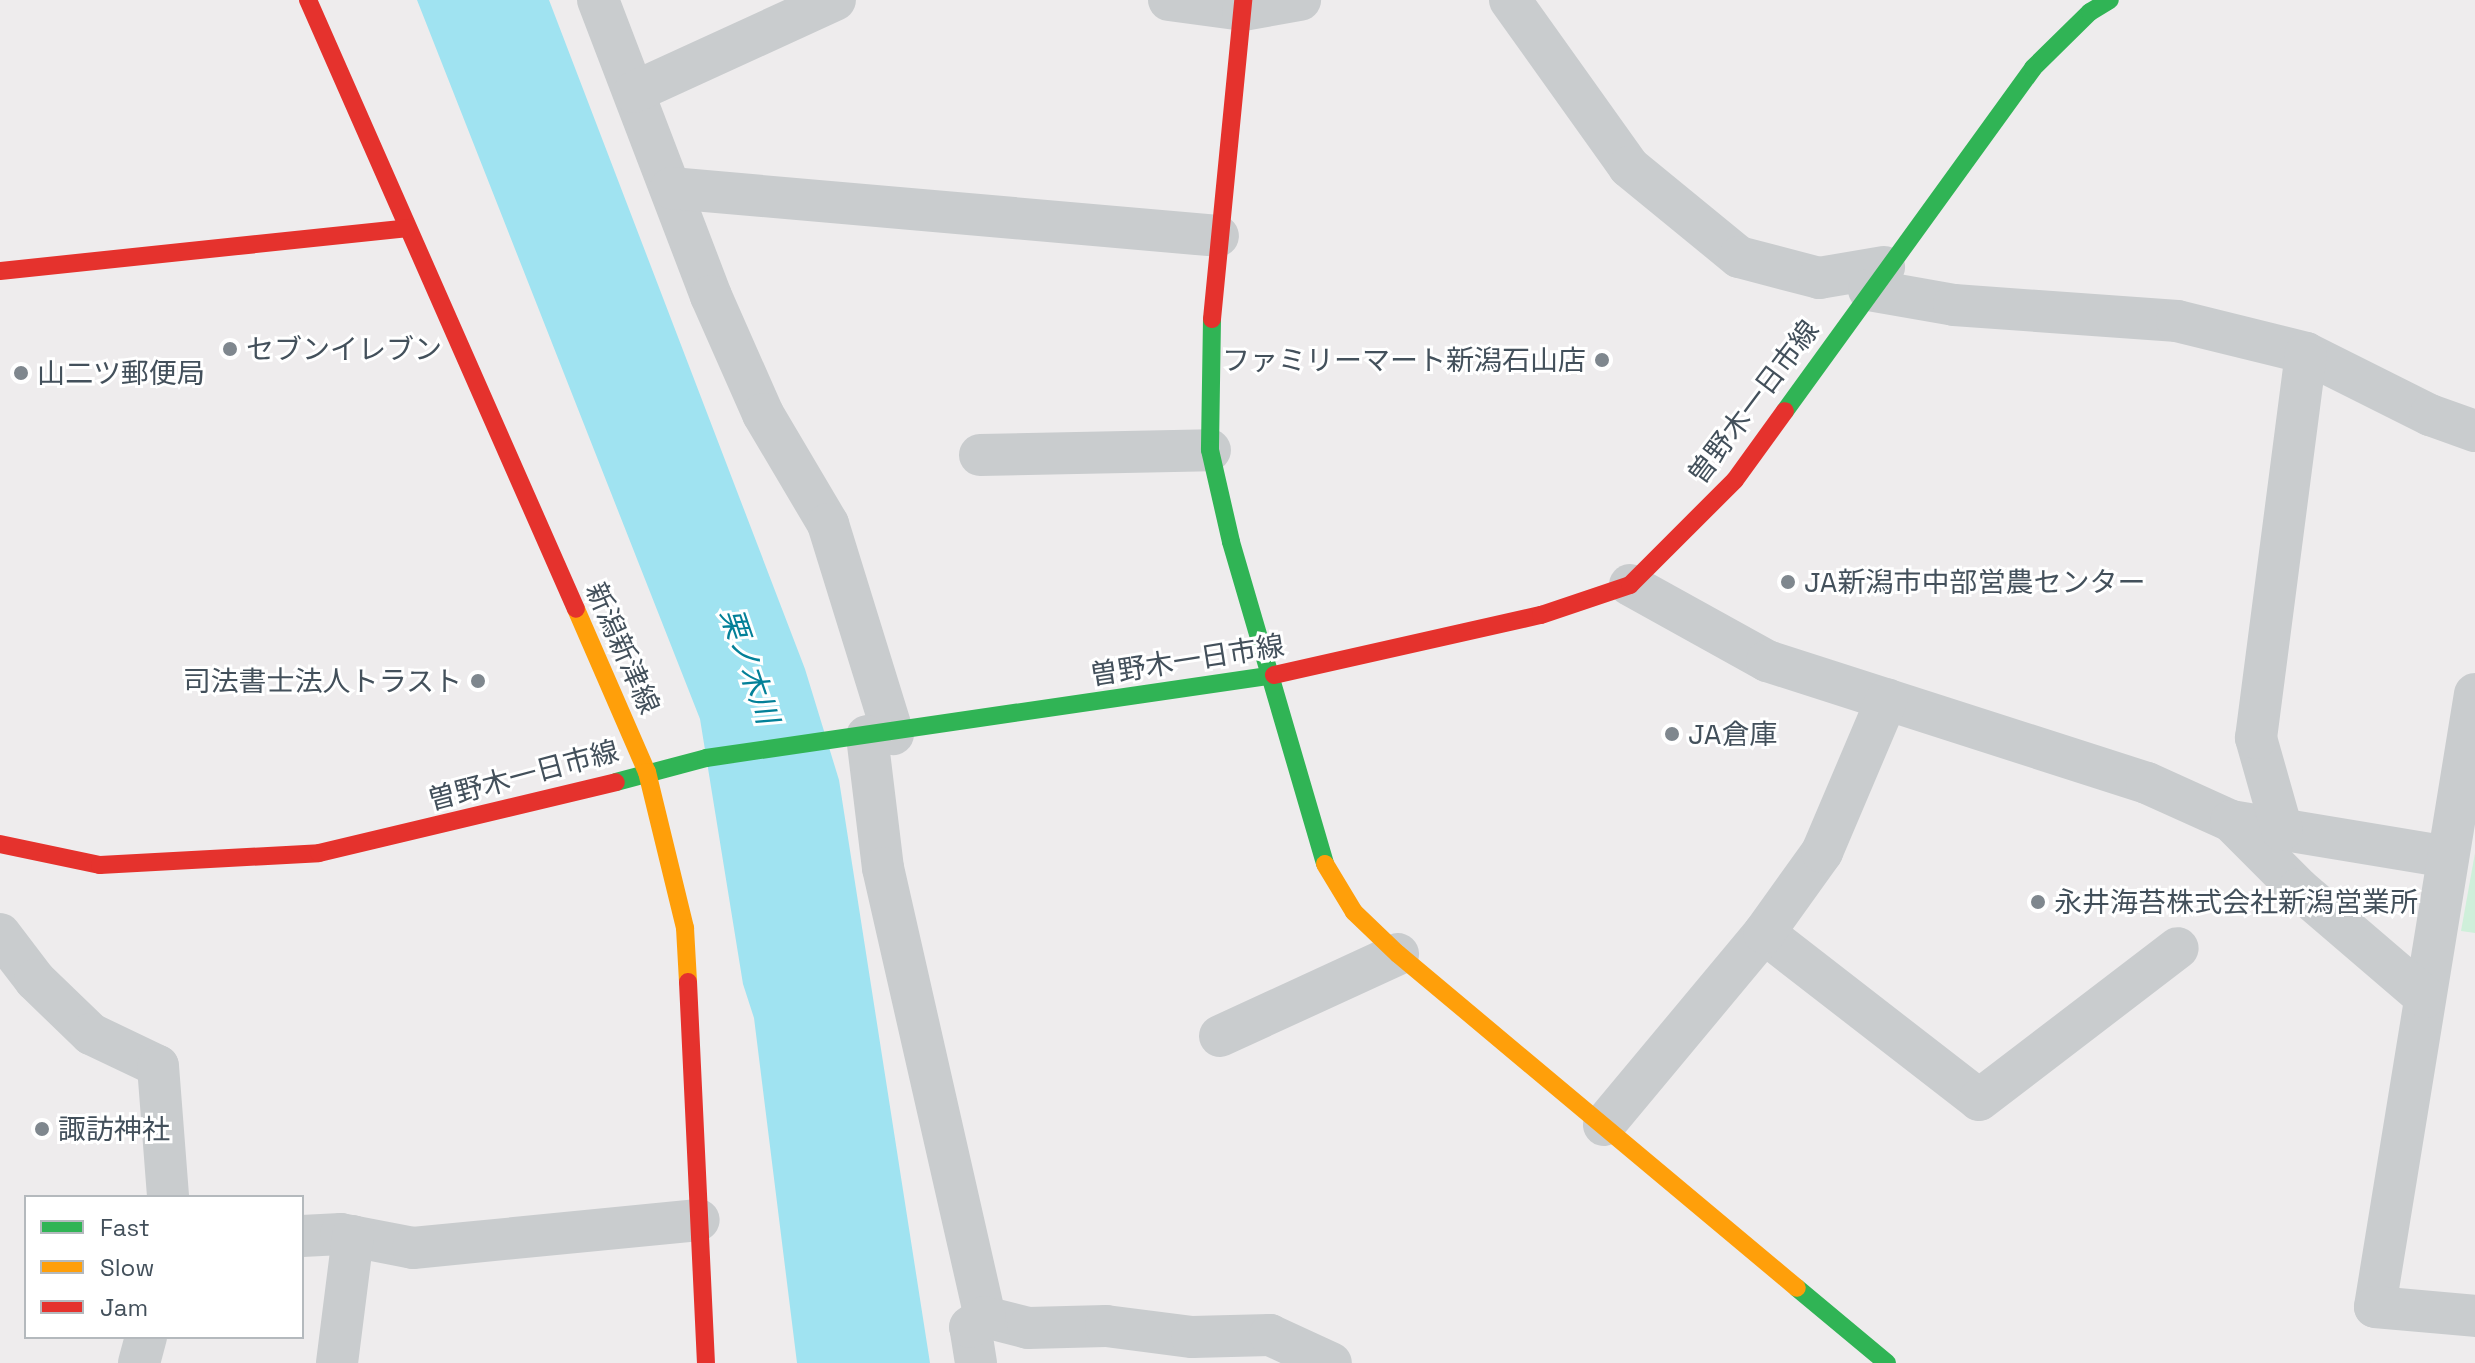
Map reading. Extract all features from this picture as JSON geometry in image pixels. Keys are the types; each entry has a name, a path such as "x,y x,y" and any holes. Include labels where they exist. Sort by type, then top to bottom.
{"main road":[{"name":"新潟新津線","path":"308,0 647,772 685,928 706,1363"},
{"name":"曽野木一日市線","path":"0,844 100,865 319,853 479,818 706,758 1272,676 1541,615 1630,585 1735,480 1877,279 2033,68 2090,12 2110,0"},
{"path":"1243,5 1218,236 1210,450 1231,542 1328,874 1354,912 1398,954 1887,1363"},
{"path":"0,271 406,228"}],"street":[{"path":"598,0 763,414 828,524 866,737 883,868 985,1317"},
{"path":"634,92 835,0"},
{"path":"1169,0 1243,5 1300,0"},
{"path":"1510,0 1629,167 1739,257 1819,278 1877,279 1954,305 2177,321 2306,353 2430,415 2475,431"},
{"path":"671,188 1218,236"},
{"path":"2282,830 2256,738 2306,353"},
{"path":"980,455 1210,450"},
{"path":"1630,585 1767,661 2147,783 2231,821 2448,857"},
{"path":"2475,694 2375,1307 2475,1316"},
{"path":"1604,1125 1764,933 1822,852 1887,699"},
{"path":"2231,821 2299,889 2425,997"},
{"path":"1764,933 1979,1100 2178,948"},
{"path":"0,934 35,980 91,1034 158,1066 168,1195"},
{"path":"1220,1036 1398,954"},
{"path":"304,1236 353,1236 413,1248 699,1220"},
{"path":"337,1363 353,1236"},
{"path":"976,1363 970,1327 985,1317 1028,1328 1106,1326 1192,1337 1270,1335 1331,1363"},
{"path":"139,1363 145,1339"}],"green space":[{"path":"2475,853 2475,933 2461,931"}],"water":[{"name":"栗ノ木川","path":"417,0 549,0 805,669 839,780 930,1363 797,1363 754,1018 743,984 700,719"}],"traffic: fast":[{"path":"1785,411 2033,68 2090,12 2110,0"},
{"path":"1212,319 1210,450 1231,542 1325,864"},
{"path":"616,782 706,758 1274,675"},
{"path":"1797,1288 1887,1363"}],"traffic: slow":[{"path":"576,609 647,772 685,928 688,982"},
{"path":"1325,864 1354,912 1398,954 1797,1288"}],"traffic: jam":[{"path":"308,0 576,609"},
{"path":"1212,319 1243,0"},
{"path":"0,271 406,228"},
{"path":"1274,675 1541,615 1630,585 1735,480 1785,411"},
{"path":"0,844 100,865 319,853 616,782"},
{"path":"688,982 706,1363"}],"place":[{"name":"セブンイレブン","path":"230,349"},
{"name":"ファミリーマート新潟石山店","path":"1602,360"},
{"name":"山二ツ郵便局","path":"21,373"},
{"name":"JA新潟市中部営農センター","path":"1788,582"},
{"name":"司法書士法人トラスト","path":"478,681"},
{"name":"JA倉庫","path":"1672,734"},
{"name":"永井海苔株式会社新潟営業所","path":"2038,902"},
{"name":"諏訪神社","path":"42,1129"}]}
